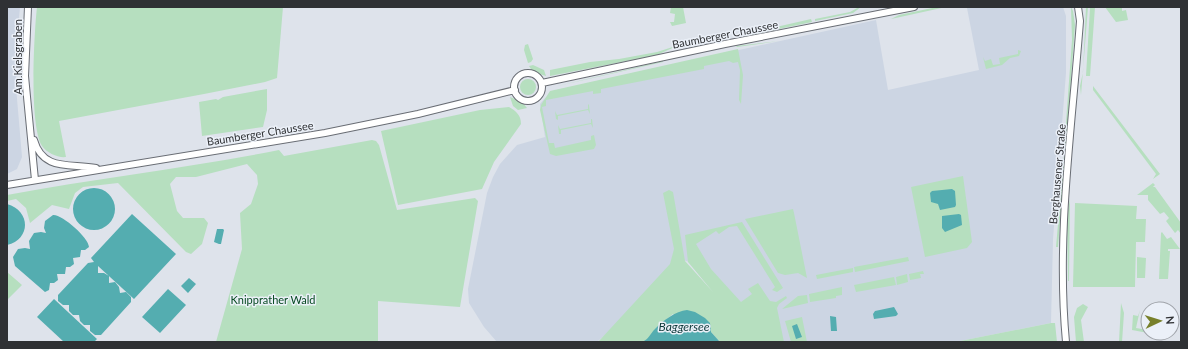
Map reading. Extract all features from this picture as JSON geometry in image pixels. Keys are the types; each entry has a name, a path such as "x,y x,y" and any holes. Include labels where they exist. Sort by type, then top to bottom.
{"street":[{"name":"Am Kielsgraben","path":"28,7 25,68 35,180"},
{"name":"Baumberger Chaussee","path":"542,84 718,45 914,7"},
{"name":"Berghausener Straße","path":"1066,342 1062,279 1063,226 1080,21 1078,7"},
{"path":"525,74 537,76 542,84 539,96 532,100 523,100 515,90 516,80 525,74"},
{"name":"Baumberger Chaussee","path":"7,185 325,133 418,114 515,90"},
{"path":"30,129 38,151 53,163 65,166 84,166 102,169"}],"shaded area":[{"path":"7,7 20,7 17,39 16,87 22,157 17,169 7,174"},
{"path":"1063,7 1066,16 1066,73 1053,239 1051,323 955,342 750,342 730,310 689,262 677,258 628,315 597,342 497,342 484,327 469,303 468,289 487,193 493,177 500,164 517,145 545,137 540,104 545,98 557,90 876,20 888,90 979,70 967,8"}],"green space":[{"path":"37,7 283,7 277,78 265,82 59,121 66,157 56,156 42,146 35,119 34,79"},
{"path":"671,7 683,7 686,23 672,26 670,22 674,22 675,14 670,13"},
{"path":"861,7 853,13 815,21 815,19 850,12"},
{"path":"937,7 946,7 891,19 899,15"},
{"path":"1071,7 1075,25 1066,148 1064,150 1072,40"},
{"path":"1086,7 1088,7 1083,67"},
{"path":"1095,7 1090,76 1086,76 1090,8"},
{"path":"1105,7 1122,7 1122,11 1126,10 1128,20 1116,22"},
{"path":"811,19 812,22 746,36 745,34"},
{"path":"779,41 737,47 736,46"},
{"path":"528,44 533,59 528,63 524,50 525,45"},
{"path":"679,45 657,55 550,76 550,70 590,62 619,59 657,52"},
{"path":"738,49 743,75 741,104 739,100 740,70 738,62 733,63 729,61 704,66 704,69 601,89 601,93 593,94 593,91 546,100 546,106 542,107 549,143 554,143 555,148 591,140 591,136 594,135 596,145 594,149 556,156 550,154 540,110 541,105 550,91"},
{"path":"1018,50 1021,51 1019,56 1010,58 1002,65 986,69 983,57 985,61 991,59 993,65 1000,64 999,58 1018,54"},
{"path":"663,61 663,62 553,87"},
{"path":"533,65 544,70 546,76 533,72 529,66"},
{"path":"1083,73 1081,95 1080,86"},
{"path":"525,79 531,79 536,84 534,93 531,95 525,95 520,90 520,84"},
{"path":"1093,86 1160,174 1153,179 1156,174 1093,90"},
{"path":"267,89 267,110 263,127 202,136 199,102 216,99 218,100 223,97"},
{"path":"510,97 522,102 527,108 518,110 513,106"},
{"path":"588,104 590,114 588,110 558,116 558,120 556,119 555,111 557,115 588,109"},
{"path":"509,107 518,114 521,124 494,162 482,189 398,205 381,131 480,110"},
{"path":"591,119 593,128 591,124 561,130 561,134 559,134 558,125 560,129 591,123"},
{"name":"Knipprather Wald","path":"372,140 376,141 379,145 397,210 475,198 478,201 460,307 378,301 378,342 216,342 242,249 240,213 251,204 258,184 257,175 247,164 196,177 176,177 170,184 177,211 183,218 204,218 208,223 202,244 191,254 186,252 118,183 83,187 75,193 69,209 52,205 30,223 26,208 16,199 7,201 7,195 41,189 279,150 284,156"},
{"path":"1064,156 1058,247 1056,247"},
{"path":"963,176 972,242 967,248 925,257 911,187"},
{"path":"1153,183 1155,185 1153,187 1155,187 1181,223 1181,234 1178,230 1175,233 1166,221 1169,218 1164,212 1160,214 1148,200 1148,195 1137,195"},
{"path":"669,190 673,192 685,261 713,292 688,262 685,235 742,222 783,288 777,292 772,290 775,287 737,226 729,227 719,234 716,231 696,244 711,269 741,302 752,294 748,289 758,283 770,301 776,302 786,296 787,298 779,304 777,308 784,342 720,342 711,332 710,323 673,314 657,327 649,339 642,342 598,342 670,264 674,249 663,193"},
{"path":"1070,199 1069,281 1068,281 1067,216"},
{"path":"1075,203 1137,206 1136,219 1146,219 1145,242 1136,242 1135,287 1073,287"},
{"path":"793,209 807,278 798,273 785,275 778,273 745,219"},
{"path":"1162,232 1167,239 1171,237 1180,249 1168,249 1168,251 1170,251 1168,279 1159,279"},
{"path":"908,257 909,261 855,272 854,267"},
{"path":"1137,257 1146,258 1145,278 1137,278"},
{"path":"853,268 853,272 817,279 816,275"},
{"path":"923,271 924,274 920,274 921,278 910,280 909,274"},
{"path":"7,272 22,285 7,300"},
{"path":"907,274 908,282 897,285 896,277"},
{"path":"894,277 896,285 856,292 854,285"},
{"path":"842,287 842,295 836,296 836,298 810,302 809,294"},
{"path":"807,295 808,303 782,309 798,296"},
{"path":"1121,303 1124,313 1122,342 1119,342"},
{"path":"1083,304 1088,307 1081,320 1084,342 1076,342 1074,317 1077,308"},
{"path":"1140,310 1136,328 1140,329 1140,332 1132,330 1133,315 1138,316"},
{"path":"802,317 807,342 791,342 785,321"},
{"path":"1055,323 1057,342 955,342"}],"water":[{"path":"94,188 109,194 115,209 109,224 94,230 79,224 73,209 79,194"},
{"path":"952,189 955,191 955,207 940,210 938,204 931,202 930,193 932,191"},
{"path":"7,204 15,208 20,213 24,218 25,225 24,231 20,237 15,242 7,245"},
{"path":"132,214 176,254 134,299 109,276 109,283 115,282 119,287 120,293 126,292 131,297 131,302 101,335 95,335 90,331 90,325 84,325 80,321 79,315 73,315 69,311 69,305 63,305 58,301 58,295 88,263 94,262 91,258","holes":["98,266 109,276 104,273 98,273"]},
{"path":"53,215 62,218 74,227 85,238 89,247 85,250 81,250 80,257 73,258 74,264 70,267 66,267 65,274 57,274 58,280 54,283 50,283 49,290 45,292 15,266 13,257 18,249 30,249 29,241 34,233 46,233 44,228 45,221"},
{"path":"961,215 962,225 945,232 942,228 942,216"},
{"path":"217,229 224,230 221,244 214,242"},
{"path":"189,278 196,284 188,293 181,286"},
{"path":"168,289 186,305 160,333 142,317"},
{"path":"54,299 97,339 94,342 64,342 37,317"},
{"path":"894,307 898,314 896,316 874,319 873,314 875,311"},
{"name":"Baggersee","path":"687,310 695,312 705,318 710,323 711,332 720,342 642,342 665,320 678,312"},
{"path":"830,316 836,317 837,331 831,331"},
{"path":"797,324 802,337 796,339 792,326"}]}
